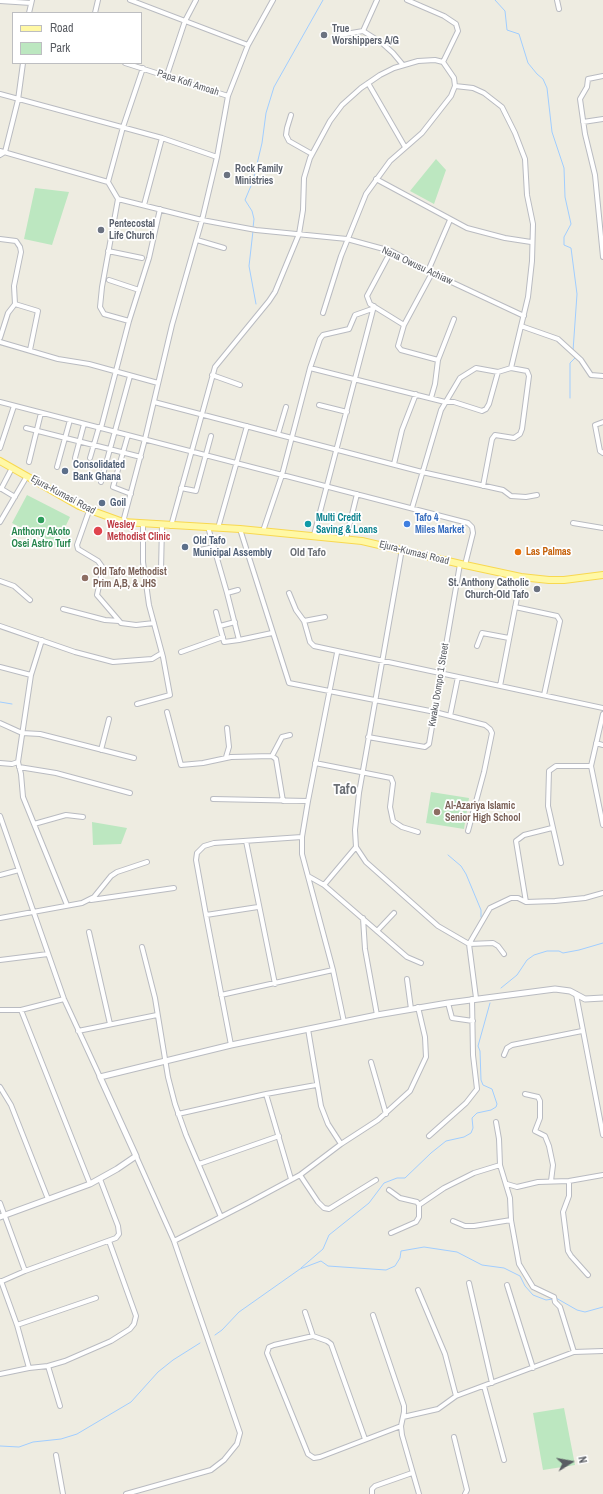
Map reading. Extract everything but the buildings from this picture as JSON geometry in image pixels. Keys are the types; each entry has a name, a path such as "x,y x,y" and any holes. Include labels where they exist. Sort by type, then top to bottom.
{"main road":[{"name":"Ejura-Kumasi Road","path":"0,461 89,511 123,522 143,525 240,529 346,539 402,549 462,565 521,576 564,580 603,575"}],"street":[{"path":"95,12 98,0"},
{"path":"130,0 248,45"},
{"path":"167,76 185,20 196,0"},
{"path":"123,522 141,457 172,325 202,220 217,157 228,96 248,45 273,0"},
{"path":"363,31 377,0"},
{"path":"407,0 444,16 456,24 458,31 442,62"},
{"path":"557,0 559,9"},
{"path":"0,1 31,2 29,12"},
{"path":"340,35 363,31 382,43 403,65"},
{"path":"171,526 212,375 221,358 269,301 299,234 303,210 304,178 312,154 330,121 342,105 380,74 403,65 426,60 442,62 454,78 455,86 451,96 422,133 390,161 376,180 358,212 347,239 323,313"},
{"path":"0,155 18,100 23,64"},
{"name":"Papa Kofi Amoah","path":"129,64 228,96"},
{"path":"108,182 123,127 143,68"},
{"path":"603,76 588,79 587,87 580,99 583,122 595,175 603,257"},
{"path":"368,83 405,147"},
{"path":"455,86 474,88 488,94 507,114 525,159 527,195 533,224 531,242 532,262 524,316 511,368"},
{"path":"0,94 162,138 217,157"},
{"path":"291,115 286,136 289,141 312,154"},
{"path":"583,122 603,119"},
{"path":"144,205 162,138"},
{"path":"2,151 108,182 118,199 102,288 101,310 104,314 129,321"},
{"path":"376,180 450,220 482,233 531,242"},
{"name":"Nana Owusu Achiaw","path":"118,199 202,220 248,229 347,239 390,251 430,272 524,316"},
{"path":"90,458 129,321 149,258 160,210"},
{"path":"438,360 399,349 404,325 430,272 450,220"},
{"path":"0,239 16,242 20,247 21,252 14,286 15,304 8,314 0,338"},
{"path":"197,240 224,248"},
{"path":"108,251 142,258"},
{"path":"390,251 367,296 373,308 404,325"},
{"path":"109,280 139,290"},
{"path":"15,304 38,311 35,332 30,350"},
{"path":"263,531 282,475 310,368 320,339 323,335 349,329 355,315 373,308"},
{"path":"314,535 336,449 356,380 373,308"},
{"path":"431,398 435,384 438,360 454,319"},
{"path":"521,326 558,340 581,360 591,374 603,376"},
{"path":"0,342 58,359 89,364 158,383"},
{"path":"310,368 445,402 454,402 485,410 498,372"},
{"path":"0,402 412,508 441,410 460,378 471,369 476,368 498,372 511,368 528,372 522,430 520,434 514,438 495,435 492,439 482,486"},
{"path":"212,375 240,385"},
{"path":"101,482 130,376"},
{"path":"394,464 402,430 416,394"},
{"path":"154,402 422,472 503,490 511,496 526,497 537,494"},
{"path":"0,448 14,406"},
{"path":"319,406 347,412"},
{"path":"278,434 286,407"},
{"path":"29,462 38,432 41,413"},
{"path":"57,467 70,420"},
{"path":"603,422 597,423 596,427 600,451 603,453"},
{"path":"75,458 84,424"},
{"path":"218,528 247,426"},
{"path":"26,428 123,454 141,457"},
{"path":"128,435 113,487 131,494"},
{"path":"181,488 194,492 196,491 211,436"},
{"path":"12,468 0,488 15,497"},
{"path":"0,522 27,476"},
{"path":"346,539 357,494"},
{"name":"Kwaku Dompo 1 Street","path":"368,737 427,747 429,744 462,565 473,533 471,525 465,522 412,508"},
{"path":"89,511 76,545 78,549 101,563 104,572 96,595 123,624 136,625 154,623"},
{"path":"573,523 603,528"},
{"path":"137,704 169,696 166,670 149,605 143,562 143,525"},
{"path":"161,571 162,525"},
{"path":"208,527 228,593 239,640"},
{"path":"240,529 289,683 435,712 485,725 490,729 492,733 468,831"},
{"path":"200,550 214,547"},
{"path":"402,549 374,699 362,774 356,819 356,847 366,862 438,926 469,944 493,943 498,946 504,954"},
{"path":"500,686 521,576"},
{"path":"0,581 14,586 30,600"},
{"path":"228,593 238,590"},
{"path":"289,593 296,610 304,621 313,646 337,653 603,708"},
{"path":"515,607 557,616 559,619 544,695"},
{"path":"63,609 105,620 119,621"},
{"path":"216,612 223,638 226,642 272,633"},
{"path":"304,621 325,617"},
{"path":"220,626 235,622"},
{"path":"0,626 75,652 113,662 152,659 162,653"},
{"path":"477,646 482,633 509,638"},
{"path":"181,652 223,638"},
{"path":"42,640 31,675 18,762 23,797 67,906"},
{"path":"337,653 308,801 302,837 302,859 308,876 333,970 344,1022"},
{"path":"0,666 31,675"},
{"path":"450,716 458,677"},
{"path":"167,712 181,765 203,763 226,757 272,756 276,760 283,801"},
{"path":"603,714 591,766 601,804 603,825"},
{"path":"101,750 109,719"},
{"path":"0,723 22,733 40,734 134,758"},
{"path":"226,728 229,747 226,757"},
{"path":"272,756 282,737 290,735"},
{"path":"596,744 603,745"},
{"path":"0,763 12,764 18,762"},
{"path":"315,763 362,774 392,779 390,807 393,821 402,827 418,832"},
{"path":"561,863 548,806 549,771 556,766 591,766"},
{"path":"19,767 56,773 130,793"},
{"path":"213,799 308,801"},
{"path":"34,824 66,815 83,817"},
{"path":"0,816 64,1000 174,1241 240,1433 237,1444 224,1460 211,1470 126,1494"},
{"path":"526,902 516,841 524,835 552,828"},
{"path":"0,832 6,831"},
{"path":"231,1045 196,860 197,854 200,848 207,845 302,837"},
{"path":"246,841 258,907 275,984"},
{"path":"324,885 356,847"},
{"path":"90,900 111,876 117,872 147,862"},
{"path":"0,875 19,870"},
{"path":"308,876 324,885 407,957 421,963"},
{"path":"0,918 67,906 90,900 174,888"},
{"path":"429,1136 466,1103 477,1089 473,1055 472,1021 474,999 469,944 482,919 492,905 511,898 518,898 526,902 585,898 603,893"},
{"path":"206,915 258,907"},
{"path":"378,931 394,913"},
{"path":"363,918 365,948 377,1015"},
{"path":"89,932 110,1024"},
{"path":"142,947 155,998 165,1060 178,1114 221,1217"},
{"path":"0,960 48,954"},
{"path":"221,995 333,970"},
{"path":"407,979 411,1009"},
{"path":"100,1077 231,1045 377,1015 448,1003 555,989 564,989 585,999 603,998"},
{"path":"576,994 603,1135"},
{"path":"0,1010 21,1010 64,1000"},
{"path":"448,1003 452,1018 472,1021"},
{"path":"174,1241 300,1174 386,1114 410,1092 426,1057 425,1037 418,1008"},
{"path":"21,1010 90,1184"},
{"path":"78,1032 157,1015"},
{"path":"308,1029 316,1085 324,1113 341,1144"},
{"path":"504,1055 507,1048 512,1045 582,1030"},
{"path":"371,1062 386,1114"},
{"path":"178,1114 266,1094 316,1085"},
{"path":"0,1087 12,1106 48,1199"},
{"path":"266,1094 291,1179"},
{"path":"525,1094 538,1097 540,1101 540,1118 535,1131 545,1136 549,1146 553,1165 551,1181"},
{"path":"496,1122 499,1139 500,1165 510,1198 514,1245 519,1264 525,1276 537,1290 555,1300 562,1310 574,1352"},
{"path":"199,1164 279,1136"},
{"path":"2,1216 90,1184 129,1162 136,1156"},
{"path":"419,1205 474,1172 500,1165"},
{"path":"300,1174 318,1202 324,1208 329,1209 376,1180"},
{"path":"507,1184 517,1187 551,1181 569,1181 603,1175"},
{"path":"29,1368 17,1325 0,1282 24,1270 116,1238 119,1234 118,1226 100,1179"},
{"path":"569,1181 568,1196 563,1212 568,1251 588,1274"},
{"path":"510,1198 517,1187"},
{"path":"389,1190 400,1198 417,1202 419,1205"},
{"path":"0,1203 2,1216 24,1270"},
{"path":"391,1233 416,1222 419,1217 419,1205"},
{"path":"453,1221 464,1226 474,1226 511,1220"},
{"path":"0,1374 48,1366 65,1361 111,1341 130,1329 134,1324 136,1316 109,1241"},
{"path":"469,1283 492,1383"},
{"path":"508,1285 533,1368"},
{"path":"418,1290 445,1354 456,1396"},
{"path":"17,1325 96,1298"},
{"path":"305,1312 313,1336"},
{"path":"373,1315 404,1406 401,1426 412,1473 419,1494"},
{"path":"366,1439 331,1344 313,1336 269,1347 267,1352 308,1454 314,1458 320,1458 401,1426"},
{"path":"403,1417 438,1409 456,1396 574,1352 603,1351"},
{"path":"48,1366 60,1406"},
{"path":"484,1386 504,1460"},
{"path":"454,1437 467,1490 465,1494"},
{"path":"56,1455 63,1494"},
{"path":"372,1494 372,1489 375,1486 412,1473"}],"green space":[{"path":"436,159 446,170 434,204 410,191"},
{"path":"35,188 69,192 52,245 24,239"},
{"name":"Anthony Akoto Osei Astro Turf","path":"27,495 70,517 56,546 12,523"},
{"path":"431,792 469,798 464,829 426,823"},
{"path":"92,822 127,828 121,844 93,845"},
{"path":"564,1408 575,1465 543,1470 533,1413"}],"waterway":[{"path":"253,228 254,219 252,211 245,200 253,181 262,143 266,113 274,87 323,0"},
{"path":"495,0 505,11 507,30 519,34 528,63 543,79 547,88 552,132 564,168 565,197 571,224 564,237 564,245 571,248 577,294 573,351"},
{"path":"253,231 249,266 256,304"},
{"path":"570,398 570,363 576,357"},
{"path":"0,702 12,704"},
{"path":"448,855 461,866 466,874 481,910 481,917"},
{"path":"501,988 517,975 527,960 534,955 547,951 559,951 563,953 603,943"},
{"path":"301,1268 323,1249 329,1235 369,1203 384,1183 397,1178 405,1178 446,1141 464,1137 471,1133 473,1128 472,1118 477,1113 491,1110 496,1107 497,1104 492,1089 483,1085 481,1080 480,1051 478,1046 490,1003"},
{"path":"215,1335 222,1330 239,1312 300,1269 321,1261 328,1266 386,1270 395,1266 400,1258 401,1251 424,1247 457,1252 482,1265 504,1268 520,1276 525,1286 533,1295 546,1300 553,1299"},
{"path":"556,1298 577,1310 585,1312 603,1307"},
{"path":"0,1446 19,1447 33,1442 61,1439 77,1434 131,1402 158,1372 173,1360 200,1343"}],"place":[{"name":"True Worshippers A/G","path":"324,35"},
{"name":"Rock Family Ministries","path":"227,175"},
{"name":"Pentecostal Life Church","path":"101,230"},
{"name":"Consolidated Bank Ghana","path":"65,471"},
{"name":"Goil","path":"102,503"},
{"name":"Anthony Akoto Osei Astro Turf","path":"41,520"},
{"name":"Multi Credit Saving & Loans","path":"308,524"},
{"name":"Tafo 4 Miles Market","path":"407,524"},
{"name":"Wesley Methodist Clinic","path":"98,531"},
{"name":"Old Tafo Municipal Assembly","path":"185,547"},
{"name":"Las Palmas","path":"518,552"},
{"name":"Old Tafo Methodist Prim A,B, & JHS","path":"85,578"},
{"name":"St. Anthony Catholic Church-Old Tafo","path":"537,589"},
{"name":"Al-Azariya Islamic Senior High School","path":"437,812"}],"district":[{"name":"Old Tafo","path":"308,553"},
{"name":"Tafo","path":"345,790"}]}
